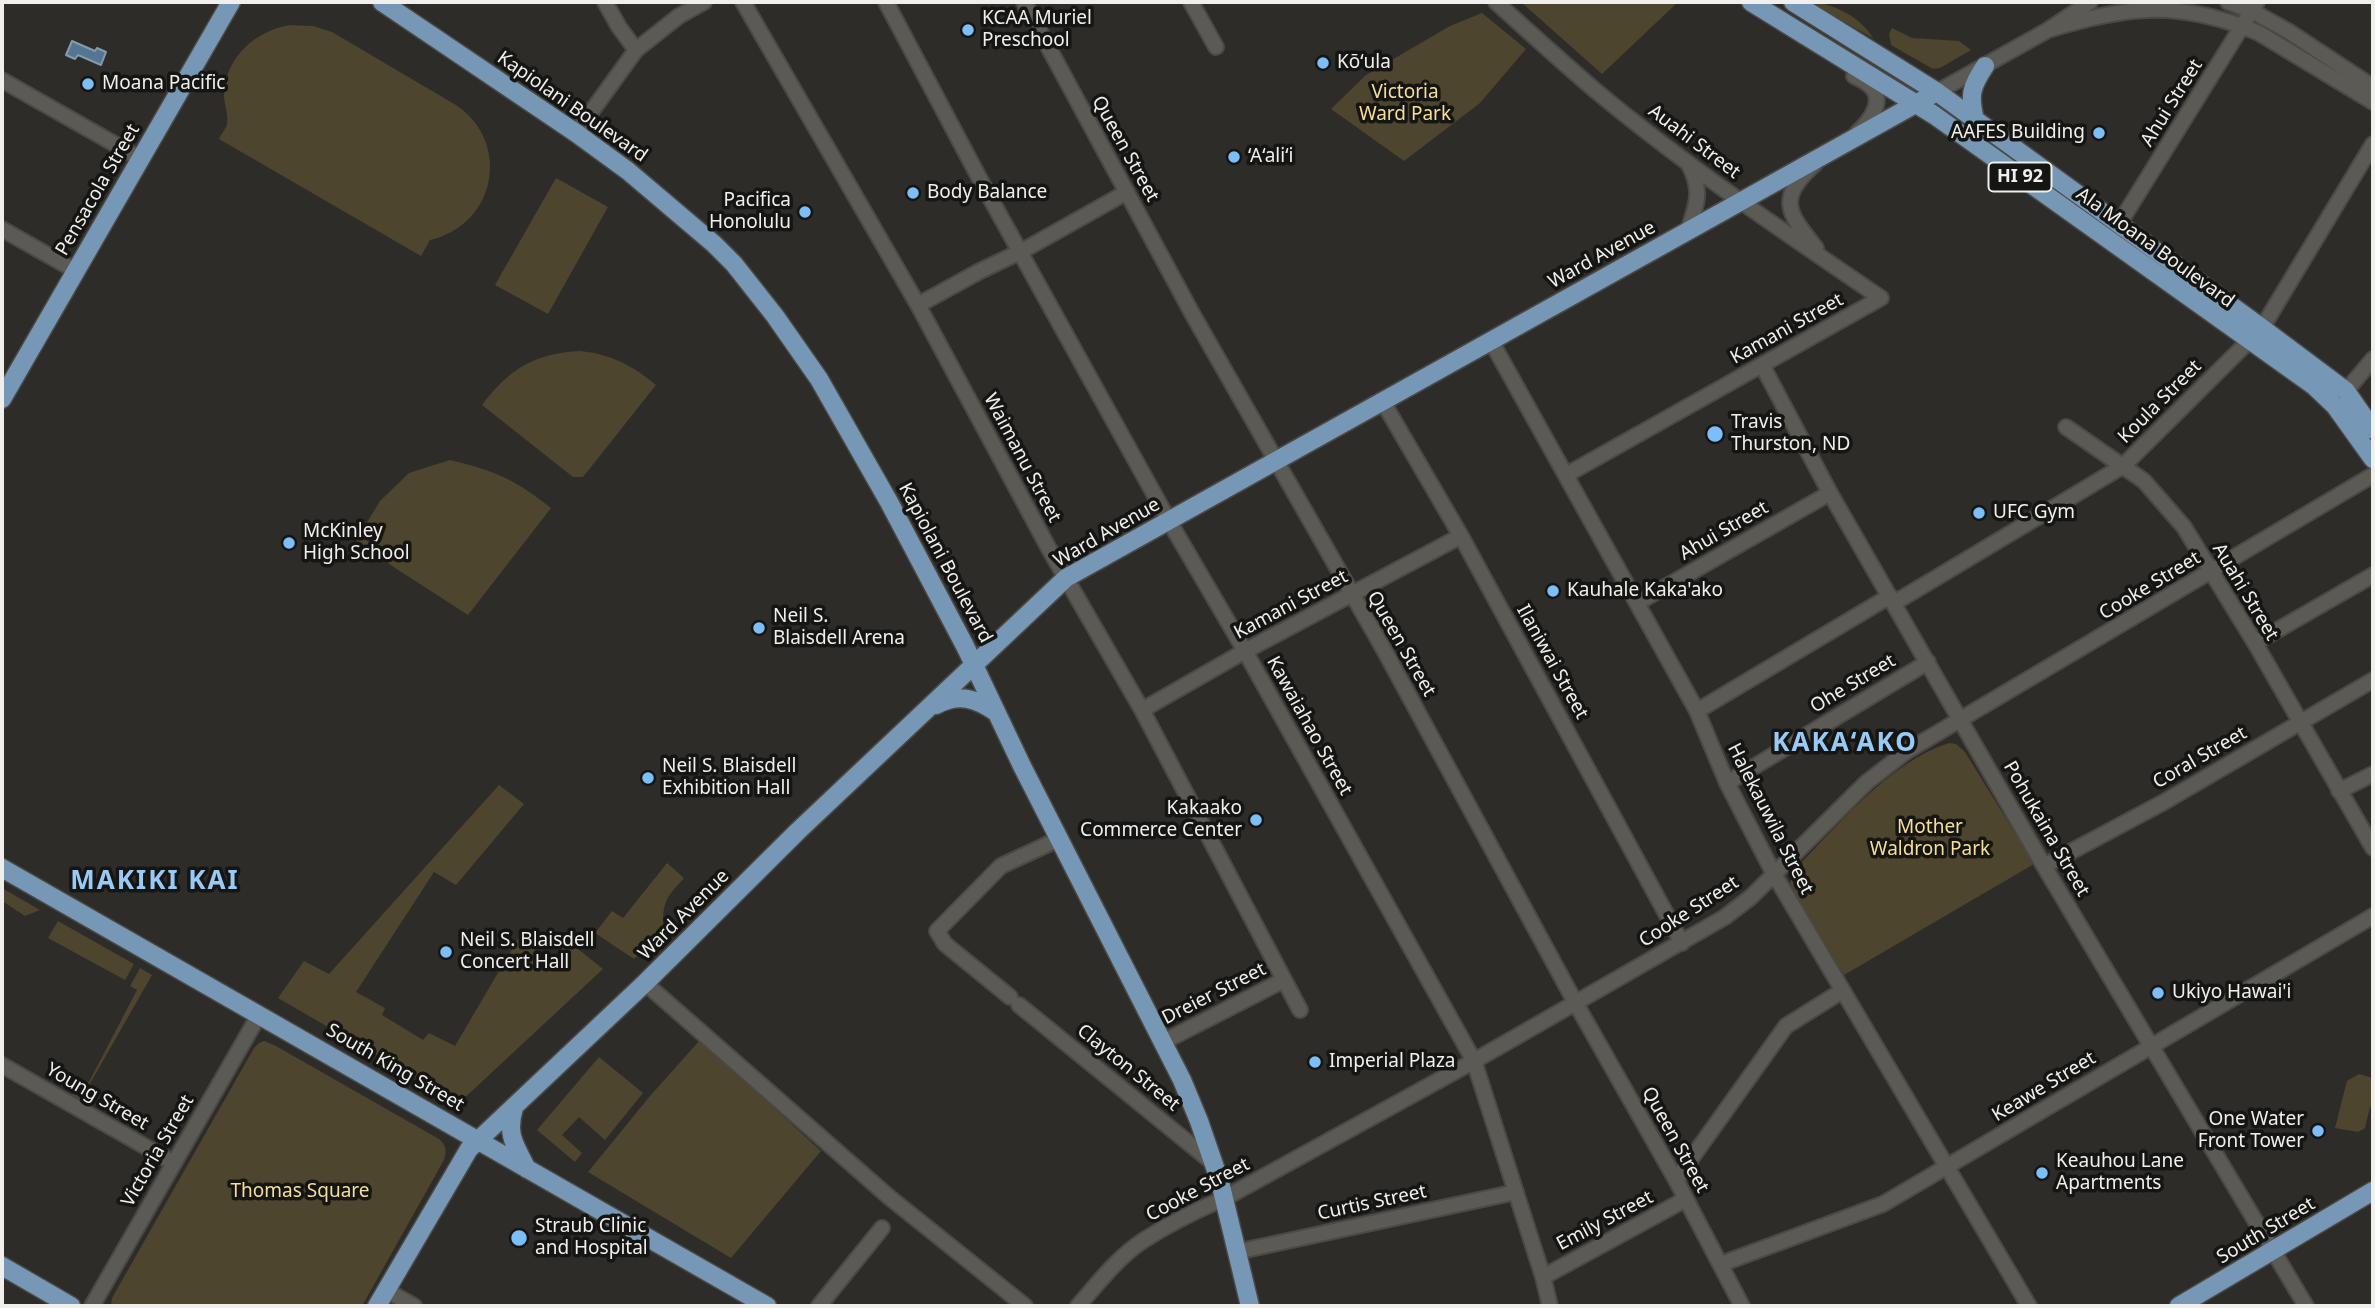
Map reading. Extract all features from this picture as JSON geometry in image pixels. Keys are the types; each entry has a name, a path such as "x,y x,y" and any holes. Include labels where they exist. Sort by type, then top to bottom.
{"main road":[{"name":"Pensacola Street","path":"2,399 7,379 76,271 231,2"},
{"name":"Kapiolani Boulevard","path":"382,2 576,133 636,178 714,244 734,264 775,316 819,379 974,665 1193,1105 1223,1199 1250,1306"},
{"name":"Ala Moana Boulevard","path":"1793,2 1937,92 2262,328 2346,391 2373,429"},
{"name":"Ala Moana Boulevard","path":"1756,5 1917,104 2314,386 2335,406 2373,459"},
{"path":"1975,120 1970,99 1974,83 1985,66"},
{"name":"Ward Avenue","path":"377,1306 464,1155 645,984 798,831 1066,578 1937,92"},
{"path":"923,715 946,700 962,698 976,700 997,713"},
{"name":"South King Street","path":"2,868 767,1306"},
{"path":"514,1108 510,1135 527,1168"},
{"name":"South Street","path":"2179,1306 2373,1191"},
{"path":"2,1266 71,1306"}],"street":[{"path":"606,2 619,27 636,50"},
{"path":"576,133 636,50 680,16 705,2"},
{"name":"Waimanu Street","path":"743,2 918,305 1066,578 1142,710 1300,1010"},
{"name":"Kawaiahao Street","path":"886,2 983,185 1022,251 1169,521 1245,651 1474,1061 1550,1306"},
{"name":"Queen Street","path":"1024,2 1193,315 1383,648 1575,1002 1676,1180 1742,1306"},
{"path":"1191,2 1216,47"},
{"name":"Auahi Street","path":"1496,2 1597,91 1687,161 1741,202 1881,298"},
{"name":"Ward Avenue","path":"1937,92 2048,30 2090,2"},
{"path":"2228,2 2254,6 2288,32 2373,87"},
{"path":"1756,5 1874,90 1876,105 1869,120 1803,177 1789,202 1792,217 1826,261"},
{"name":"Ward Avenue","path":"2048,30 2125,8 2159,6 2204,10 2243,24 2373,102"},
{"name":"Ahui Street","path":"2119,224 2254,6"},
{"path":"2,80 141,159"},
{"name":"Koula Street","path":"1697,710 2123,466 2262,328 2373,145"},
{"path":"1687,161 1695,175 1698,199 1688,231"},
{"path":"918,305 1127,192"},
{"path":"2,229 76,271"},
{"name":"Kamani Street","path":"1566,475 1881,298"},
{"name":"Halekauwila Street","path":"1491,341 1697,710 1727,783 1774,874 2029,1306"},
{"path":"2346,391 2373,359"},
{"name":"Pohukaina Street","path":"1762,365 1830,492 2044,866 2305,1306"},
{"name":"Ilaniwai Street","path":"1383,401 1461,536 1682,943"},
{"name":"Auahi Street","path":"2066,427 2144,481 2184,527 2255,643 2373,848"},
{"name":"Cooke Street","path":"1078,1306 1107,1272 1143,1241 1474,1061 1725,917 1751,897 1867,782 1906,751 2373,475"},
{"name":"Ahui Street","path":"1637,603 1830,492"},
{"name":"Kamani Street","path":"1142,710 1245,651 1461,536"},
{"path":"2255,643 2373,575"},
{"name":"Ohe Street","path":"1727,783 1928,662"},
{"name":"Coral Street","path":"2044,866 2164,802 2373,681"},
{"path":"2339,791 2373,774"},
{"name":"Clayton Street","path":"1059,839 1002,866 937,931 944,944 1212,1161"},
{"name":"Keawe Street","path":"1721,1264 1883,1204 2373,916"},
{"name":"Dreier Street","path":"1163,1042 1284,980"},
{"path":"645,984 889,1197 1025,1306"},
{"path":"1676,1180 1786,1026 1842,991"},
{"name":"Victoria Street","path":"92,1306 259,1015"},
{"name":"Young Street","path":"2,1065 174,1163"},
{"name":"Curtis Street","path":"1236,1252 1516,1192"},
{"name":"Emily Street","path":"1543,1277 1686,1199"},
{"path":"819,1306 882,1227"},
{"path":"386,1290 414,1306"}],"green space":[{"path":"1521,2 1678,2 1602,74"},
{"path":"1808,2 1845,12 1862,24 1873,38"},
{"name":"Victoria Ward Park","path":"1482,13 1526,49 1480,103 1404,161 1331,109 1366,75 1450,26"},
{"path":"289,25 313,26 332,32 456,105 474,121 485,140 490,160 489,181 482,201 470,218 452,231 430,240 421,256 219,139 227,124 224,91 231,66 237,56 265,33"},
{"path":"1892,28 1912,38 1959,41 1971,50 1940,68 1933,69 1891,45 1889,34"},
{"path":"556,178 608,207 548,314 495,285"},
{"path":"580,351 621,362 656,385 583,477 573,477 482,405 502,382 524,365 550,355"},
{"path":"450,460 504,477 551,508 468,615 355,542 380,501 409,473"},
{"name":"Mother Waldron Park","path":"1949,743 1956,744 1965,752 2034,864 1844,975 1790,883 1794,870 1885,780 1927,752"},
{"path":"499,785 524,804 456,885 434,872 356,992 385,1008 382,1015 423,1040 429,1033 455,1046 519,937 551,962 568,941 603,969 459,1103 278,998 304,961 329,974"},
{"path":"667,863 684,878 666,902 663,931 634,959 595,933 612,911 623,918"},
{"path":"2,888 40,910 25,916 2,901"},
{"path":"58,921 134,964 125,980 48,938"},
{"path":"140,968 152,975 80,1101 71,1096 79,1086 80,1091 86,1089 84,1080 89,1082 137,990 130,986"},
{"path":"700,1040 821,1151 731,1258 588,1172"},
{"name":"Thomas Square","path":"264,1041 439,1139 446,1151 444,1160 362,1306 111,1306 112,1298 254,1048"},
{"path":"599,1057 643,1093 605,1140 579,1117 562,1135 582,1153 575,1162 537,1130"},
{"path":"2359,1074 2373,1078 2373,1107 2370,1107 2365,1128 2358,1132 2335,1128 2347,1081"}],"water":[{"path":"72,41 95,51 97,48 106,52 101,65 78,55 75,59 66,55"}],"place":[{"name":"KCAA Muriel Preschool","path":"968,30"},
{"name":"Kōʻula","path":"1323,63"},
{"name":"Moana Pacific","path":"88,84"},
{"name":"AAFES Building","path":"2099,133"},
{"name":"‘A‘ali‘i","path":"1234,157"},
{"name":"Body Balance","path":"913,193"},
{"name":"Pacifica Honolulu","path":"805,212"},
{"name":"Travis Thurston, ND","path":"1715,434"},
{"name":"UFC Gym","path":"1979,513"},
{"name":"McKinley High School","path":"289,543"},
{"name":"Kauhale Kaka'ako","path":"1553,591"},
{"name":"Neil S. Blaisdell Arena","path":"759,628"},
{"name":"Neil S. Blaisdell Exhibition Hall","path":"648,778"},
{"name":"Kakaako Commerce Center","path":"1256,820"},
{"name":"Neil S. Blaisdell Concert Hall","path":"446,952"},
{"name":"Ukiyo Hawai'i","path":"2158,993"},
{"name":"Imperial Plaza","path":"1315,1062"},
{"name":"One Water Front Tower","path":"2318,1131"},
{"name":"Keauhou Lane Apartments","path":"2042,1173"},
{"name":"Straub Clinic and Hospital","path":"519,1238"}],"district":[{"name":"KAKA‘AKO","path":"1845,744"},
{"name":"MAKIKI KAI","path":"155,882"}]}
